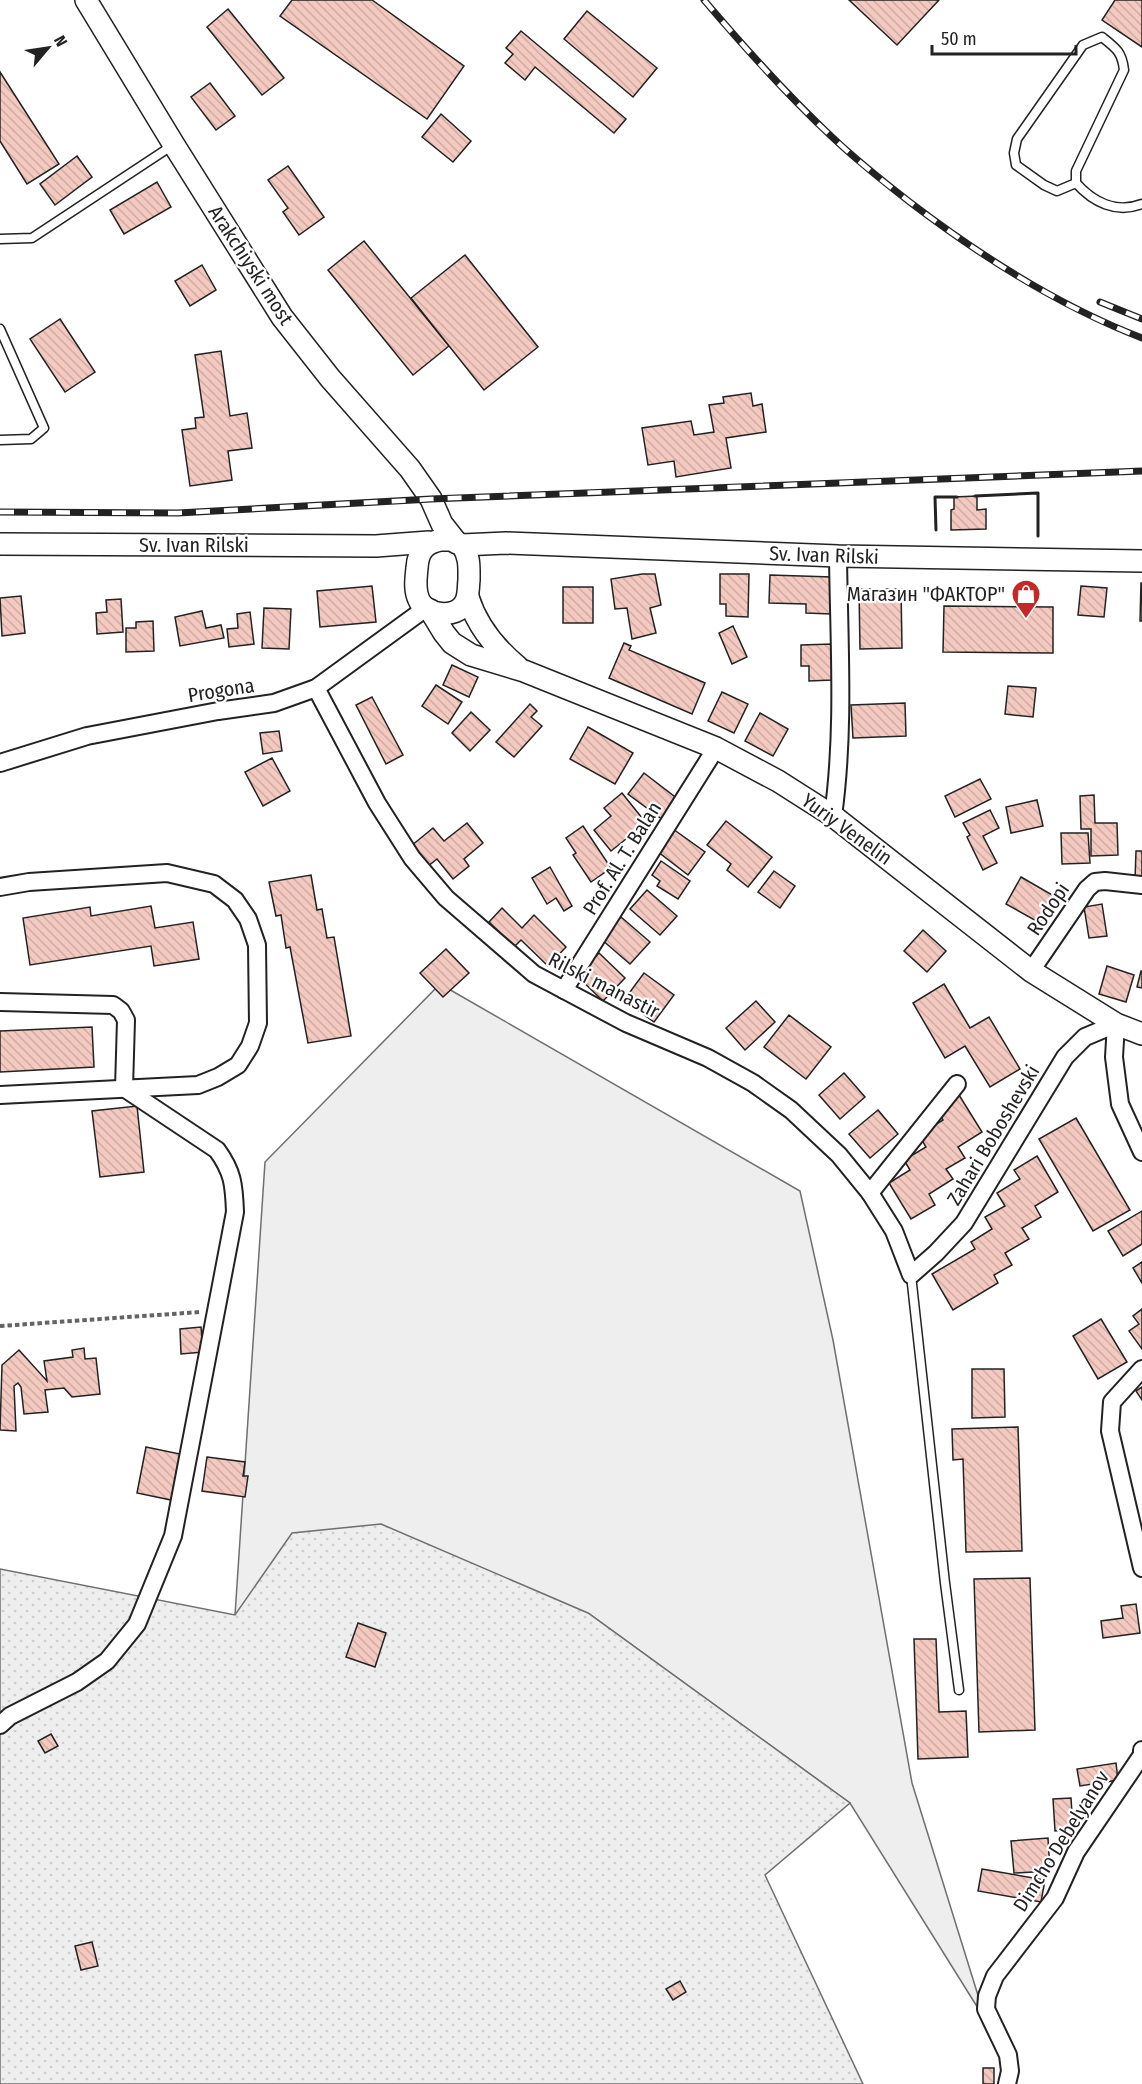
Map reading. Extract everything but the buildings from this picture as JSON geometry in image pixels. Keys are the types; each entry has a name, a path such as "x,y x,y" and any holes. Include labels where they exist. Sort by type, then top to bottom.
{"street":[{"name":"Arakchiyski most","path":"86,0 282,317 330,378 410,469 431,499 447,531 460,544"},
{"path":"432,542 447,540 460,544 469,559 468,597 464,605 454,612 443,614 428,609 418,599 416,590 417,562 422,549 432,542 438,531 437,515"},
{"name":"Sv. Ivan Rilski","path":"0,544 388,545 432,542"},
{"path":"469,566 492,549 506,543"},
{"name":"Sv. Ivan Rilski","path":"460,544 506,543 838,556 1142,561"},
{"name":"Sv. Ivan Rilski","path":"388,545 401,550 417,562"},
{"path":"833,816 838,783 841,722 838,556"},
{"name":"Yuriy Venelin","path":"468,597 484,632 509,660 524,671"},
{"name":"Yuriy Venelin","path":"428,609 444,633 463,650 524,671 716,748 778,781 833,816 1032,971 1116,1024 1142,1034"},
{"name":"Progona","path":"0,763 87,736 218,711 274,703 316,688 428,609"},
{"name":"Rilski manastir","path":"316,688 377,803 412,858 446,898 534,974 626,1023 708,1059 753,1083 791,1110 839,1155 870,1193 894,1231 910,1275"},
{"name":"Prof. Al. T. Balan","path":"564,990 716,748"},
{"path":"0,887 29,882 167,873 214,884 235,900 248,919 256,945 258,1023 250,1046 238,1065 198,1085 0,1095"},
{"name":"Rodopi","path":"1032,971 1087,889 1095,882 1142,885"},
{"path":"0,1002 113,1005 121,1011 126,1020 124,1088"},
{"path":"1116,1024 1114,1057 1120,1104 1142,1152"},
{"name":"Zahari Boboshevski","path":"910,1275 936,1253 964,1223 1065,1057 1084,1037 1116,1024"},
{"path":"870,1193 957,1084"},
{"path":"0,1725 10,1716 77,1682 107,1661 137,1624 173,1536 235,1212 234,1183 227,1164 217,1150 124,1088"},
{"path":"1142,1369 1112,1402 1110,1431 1142,1568"},
{"name":"Dimcho Debelyanov","path":"1007,2084 1010,2071 1008,2055 986,2009 987,1996 995,1976 1055,1898 1076,1851 1142,1755 1142,1750"}],"lane":[{"path":"1076,183 1056,191 1016,165 1014,153 1017,139 1083,45 1102,37 1123,57 1124,70 1076,171 1076,183 1088,196 1110,207 1130,208 1142,204"},
{"path":"0,238 32,238 174,145"},
{"path":"0,329 44,428 31,439 0,440"},
{"path":"910,1275 959,1690"}],"path":[{"path":"0,1326 216,1311"}],"shaded area":[{"path":"440,984 800,1191 833,1340 912,1783 986,2021 850,1803 588,1613 235,1615 265,1162"},
{"path":"381,1524 588,1613 850,1803 765,1875 863,2084 0,2084 0,1569 235,1615 292,1533"}],"railway":[{"path":"704,0 814,120 860,162 911,203 1022,279 1081,311 1142,338"},
{"path":"1100,302 1142,319"},
{"path":"0,512 178,513 431,499 1142,471"}],"wall":[{"path":"975,496 1038,493 1038,536"},
{"path":"936,530 935,497 957,497"}],"place":[{"name":"Магазин \"ФАКТОР\"","path":"1026,620"}]}
